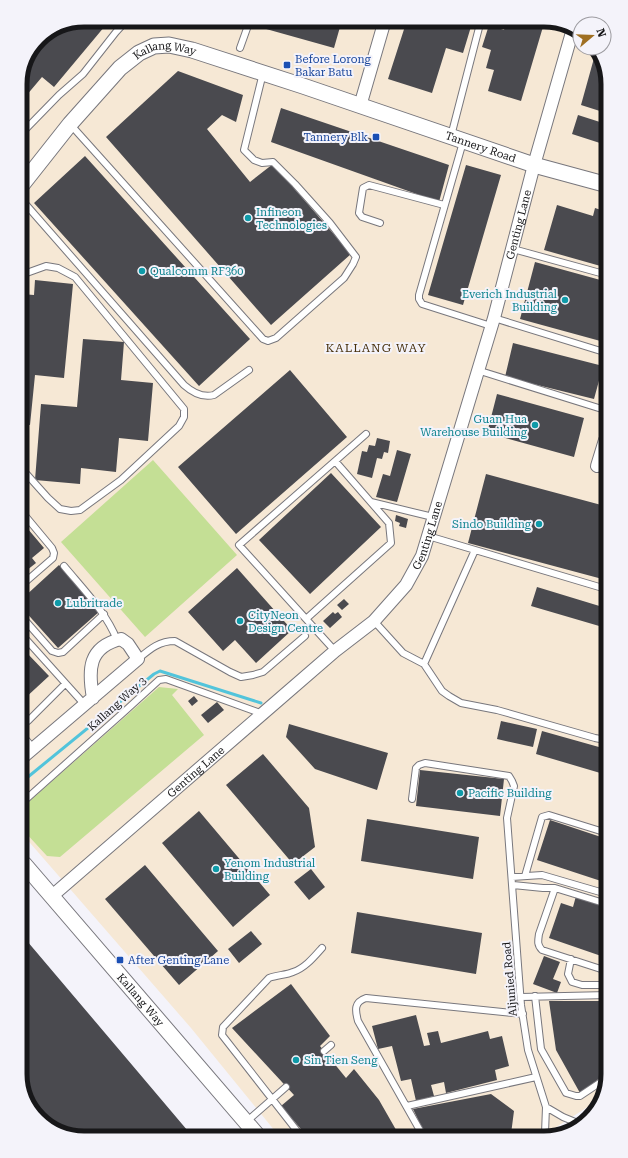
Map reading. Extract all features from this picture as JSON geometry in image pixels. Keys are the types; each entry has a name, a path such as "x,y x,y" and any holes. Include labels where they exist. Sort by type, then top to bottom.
{"street":[{"path":"360,106 382,27"},
{"name":"Genting Lane","path":"52,896 335,651 374,621 406,585 422,556 455,449 513,249 534,165 571,34"},
{"name":"Kallang Way","path":"27,178 70,124 120,68 139,54 154,46 169,45 192,50 360,106"},
{"name":"Tannery Road","path":"360,106 534,165 601,183"},
{"path":"597,466 601,453"},
{"path":"27,753 89,702 138,659 128,644 121,639 112,641 98,651 92,662 89,702"},
{"name":"Kallang Way","path":"27,867 254,1131"}],"lane":[{"path":"27,128 59,95 83,74 120,27"},
{"path":"240,48 248,27"},
{"path":"480,27 444,205 419,299 422,304 601,351"},
{"path":"70,124 263,339 268,341 276,338 344,278 356,257 330,224 274,162 262,163 254,160 244,150 263,73"},
{"path":"380,223 362,217 359,213 363,188 369,185 444,205"},
{"path":"27,206 179,380 192,392 209,396 214,395 249,370"},
{"path":"513,249 601,273"},
{"path":"27,273 46,266 58,268 75,277 184,409 184,418 179,426 121,480 80,510 71,511 60,509 27,475"},
{"path":"477,370 601,409"},
{"path":"335,651 239,545 366,434"},
{"path":"306,619 391,544 389,523 335,461"},
{"path":"371,502 433,517"},
{"path":"27,518 52,548 54,553 53,558 27,580"},
{"path":"428,536 601,588"},
{"path":"424,664 475,550"},
{"path":"64,566 104,614 117,640"},
{"path":"27,623 52,651 58,653 63,652 104,614"},
{"path":"374,621 403,653 424,664 442,691 448,696 462,703 497,710 601,739"},
{"path":"138,659 157,645 167,641 175,641 241,677 253,676 262,672 305,636"},
{"path":"27,641 65,684 89,702"},
{"name":"Kallang Way 3","path":"27,798 159,680 166,679 263,714"},
{"path":"28,721 65,684"},
{"path":"27,741 33,748"},
{"name":"Aljunied Road","path":"412,799 416,768 419,764 425,763 509,776 512,781 514,786 507,818 521,997 528,1050 546,1107 545,1131"},
{"path":"525,876 542,817 549,815 601,831"},
{"path":"512,878 542,875 601,892"},
{"path":"513,885 555,888 601,902"},
{"path":"555,888 539,934 539,947 542,950 601,969"},
{"path":"297,1131 222,1035 223,1027 269,978 279,974 294,972 307,964 322,948"},
{"path":"571,959 568,974 572,982 582,985 601,985"},
{"path":"521,997 601,995"},
{"path":"535,996 541,1049 566,1093 580,1096 601,1082"},
{"path":"420,1131 358,1021 356,1012 357,1004 360,1000 366,998 523,1014"},
{"path":"324,1051 331,1045"},
{"path":"407,1106 536,1078"},
{"path":"246,1122 273,1100 286,1087"},
{"path":"546,1107 574,1122"}],"shaded area":[{"path":"84,27 555,28 572,35 572,56 593,56 597,62 601,84 601,1081 597,1096 591,1105 551,1130 275,1131 191,1028 27,839 27,81 29,70 39,49 47,41 62,31"}],"green space":[{"path":"153,460 237,555 145,637 61,542"},
{"path":"159,687 178,689 172,695 204,735 60,857 47,856 27,834 27,803"}],"building":[{"path":"104,27 54,87 42,77 27,95 27,81 33,59 39,49 47,41 62,31 73,28"},
{"path":"259,27 340,27 334,48"},
{"path":"405,27 471,27 463,53 446,48 432,93 388,79"},
{"path":"488,27 495,27 504,30 505,27 543,27 521,101 488,91 494,70 486,68 491,50 482,47"},
{"path":"594,58 600,73 601,111 581,105"},
{"name":"Infineon Technologies","path":"178,71 243,95 236,122 222,115 207,129 250,182 273,164 351,254 271,325 106,137"},
{"path":"281,108 449,165 439,202 271,142"},
{"path":"578,115 601,122 601,143 572,134"},
{"name":"Qualcomm RF360","path":"85,156 250,339 199,386 34,203"},
{"path":"466,165 501,175 463,305 428,295"},
{"path":"557,205 593,216 595,208 601,210 601,266 544,250"},
{"name":"Everich Industrial Building","path":"535,262 601,280 601,341 520,319"},
{"path":"35,280 73,284 64,378 35,375 30,425 27,425 27,294 34,295"},
{"path":"83,339 124,342 121,380 153,383 148,441 119,438 116,472 81,468 80,484 35,480 41,404 77,407"},
{"path":"513,343 601,365 601,373 594,399 505,377"},
{"path":"290,370 347,437 236,534 178,467"},
{"name":"Guan Hua Warehouse Building","path":"497,394 584,418 574,457 487,433"},
{"path":"377,438 390,441 388,453 384,452 382,459 377,458 372,478 357,474 362,451 367,452 369,445 375,446"},
{"path":"397,450 411,454 397,502 376,497 383,474 390,476"},
{"path":"331,473 381,527 310,594 259,540"},
{"name":"Sindo Building","path":"486,474 601,505 601,579 468,543"},
{"path":"396,515 408,519 406,528 399,526 400,523 395,521"},
{"path":"27,528 44,548 32,558 36,563 27,570"},
{"name":"Lubritrade","path":"59,565 100,611 58,648 27,613 27,594"},
{"name":"CityNeon Design Centre","path":"237,568 292,630 256,663 235,640 223,651 188,612"},
{"path":"537,587 601,606 601,627 531,606"},
{"path":"344,599 349,604 342,610 337,605"},
{"path":"333,612 335,614 338,612 342,617 330,628 323,621"},
{"path":"27,643 31,648 27,651"},
{"path":"27,653 49,676 27,696"},
{"path":"194,696 198,701 192,706 188,701"},
{"path":"217,702 224,710 208,723 201,715"},
{"path":"501,721 537,729 533,747 497,739"},
{"path":"289,724 388,753 377,790 315,769 286,737"},
{"path":"542,731 601,748 601,773 536,754"},
{"path":"263,754 309,808 315,847 293,864 226,785"},
{"name":"Pacific Building","path":"420,770 504,779 500,816 416,806"},
{"name":"Yenom Industrial Building","path":"199,811 270,895 233,927 162,843"},
{"path":"367,819 479,837 473,879 361,861"},
{"path":"550,820 601,837 601,881 537,860"},
{"path":"145,865 218,951 179,985 105,899"},
{"path":"311,869 325,887 309,900 294,882"},
{"path":"576,896 601,904 601,956 549,938 561,903 573,907"},
{"path":"357,912 482,933 476,974 351,953"},
{"path":"251,931 262,944 239,963 228,949"},
{"path":"27,941 188,1131 73,1130 59,1125 49,1119 39,1109 31,1096 27,1074"},
{"path":"544,956 560,962 553,979 561,982 557,993 533,984"},
{"name":"Sin Tien Seng","path":"291,984 330,1036 320,1046 346,1078 354,1069 379,1100 397,1131 303,1131 281,1106 294,1095 232,1028"},
{"path":"549,1001 601,1001 601,1077 580,1093 556,1050"},
{"path":"416,1015 424,1046 430,1045 427,1033 438,1031 441,1043 488,1031 490,1039 502,1036 509,1066 495,1070 497,1080 446,1093 444,1082 431,1085 434,1096 416,1101 411,1079 401,1081 392,1046 378,1049 372,1026"},
{"path":"491,1094 514,1111 511,1131 424,1131 413,1109"}],"waterway":[{"path":"27,778 154,674 160,671 261,703"}],"place":[{"name":"Before Lorong Bakar Batu","path":"287,65"},
{"name":"Tannery Blk","path":"376,137"},
{"name":"Infineon Technologies","path":"248,218"},
{"name":"Qualcomm RF360","path":"142,271"},
{"name":"Everich Industrial Building","path":"565,300"},
{"name":"Guan Hua Warehouse Building","path":"535,425"},
{"name":"Sindo Building","path":"539,524"},
{"name":"Lubritrade","path":"58,603"},
{"name":"CityNeon Design Centre","path":"240,621"},
{"name":"Pacific Building","path":"460,793"},
{"name":"Yenom Industrial Building","path":"216,869"},
{"name":"After Genting Lane","path":"120,960"},
{"name":"Sin Tien Seng","path":"296,1060"}],"district":[{"name":"KALLANG WAY","path":"376,348"}]}
